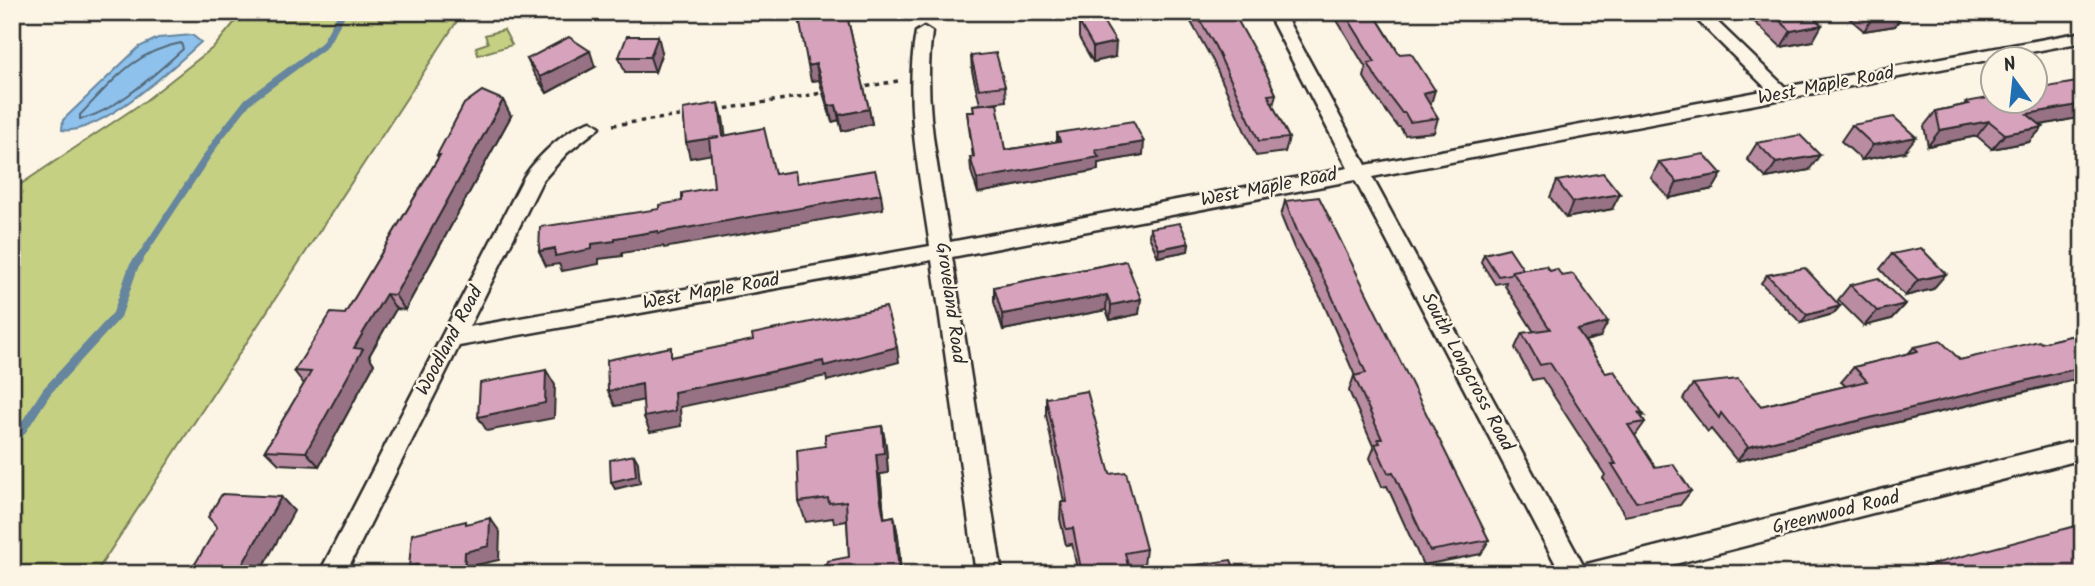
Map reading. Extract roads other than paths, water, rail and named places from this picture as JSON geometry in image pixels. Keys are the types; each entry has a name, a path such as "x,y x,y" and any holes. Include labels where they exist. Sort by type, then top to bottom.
{"street":[{"name":"South Longcross Road","path":"1275,12 1574,574"},
{"path":"1696,12 1782,94"},
{"name":"Groveland Road","path":"924,32 919,104 989,574"},
{"name":"West Maple Road","path":"454,338 942,251 2083,37"},
{"name":"Woodland Road","path":"332,574 534,177 560,149 591,128"},
{"name":"Greenwood Road","path":"1589,574 2083,449"}],"water":[{"path":"192,35 201,42 135,98 95,122 77,129 62,130 63,120 139,47 158,38"}],"waterway":[{"path":"138,261 219,138 248,101 324,45 343,12"},
{"path":"12,445 47,391 117,315 133,268 139,259"}]}
